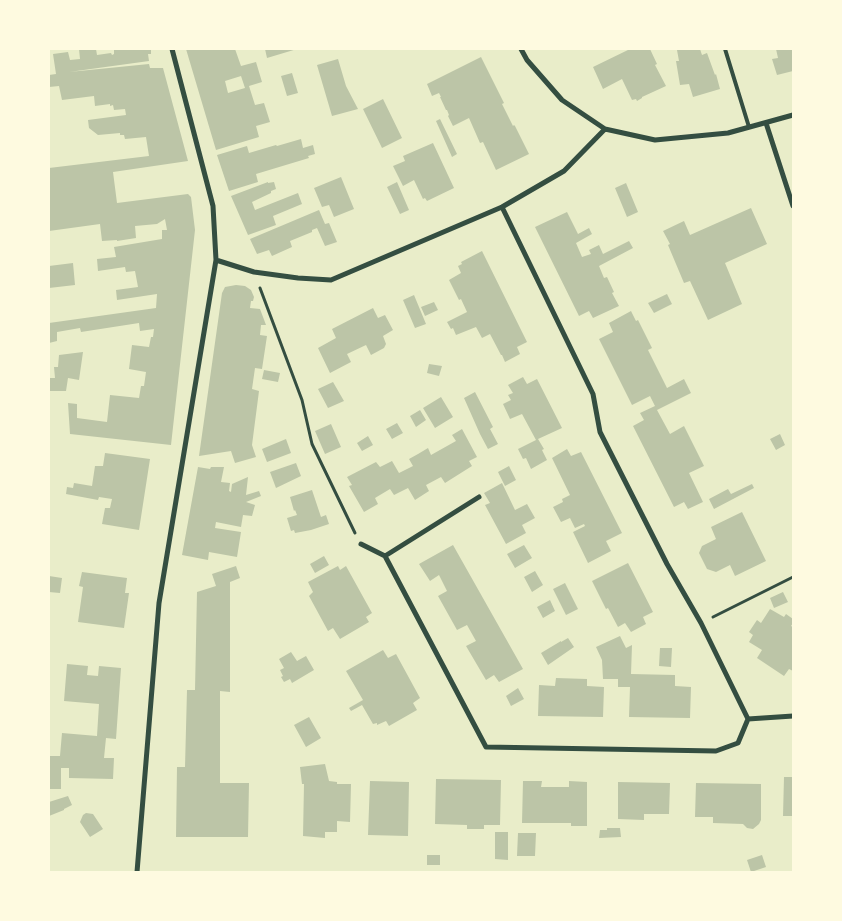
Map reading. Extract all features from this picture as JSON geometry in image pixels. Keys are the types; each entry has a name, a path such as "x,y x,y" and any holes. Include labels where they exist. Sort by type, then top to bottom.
{"street":[{"path":"137,872 159,603 216,260 213,206 172,49"},
{"path":"521,49 527,60 562,100 605,129 655,140 728,133 793,115"},
{"path":"766,123 793,206"},
{"path":"216,260 254,272 331,280 502,207 564,172 605,129"},
{"path":"361,544 384,556 486,746 716,751 738,743 748,719 701,623 667,564 600,432 593,394 502,207"},
{"path":"384,556 479,497"},
{"path":"748,719 793,716"}],"lane":[{"path":"725,49 749,127"}],"path":[{"path":"254,272 302,400 312,444 361,544"},
{"path":"701,623 793,577"}],"building":[{"path":"79,49 96,49 97,55 111,53 112,55 114,54 114,49 151,49 151,54 148,54 149,61 69,72 149,64 150,68 163,68 188,161 113,172 117,203 188,194 191,197 195,230 171,445 70,434 68,403 77,404 77,418 107,422 110,395 139,398 141,386 144,386 146,372 129,369 132,345 149,347 154,329 140,331 139,323 81,332 80,328 57,332 57,341 49,343 49,323 156,308 157,294 117,300 116,290 138,287 135,271 126,272 125,267 98,271 97,259 116,257 114,247 162,239 162,230 167,230 165,219 157,224 135,226 136,238 117,241 102,241 100,224 49,231 49,168 149,156 146,137 125,139 124,135 120,135 120,133 98,135 89,128 88,120 126,115 125,109 114,110 113,105 110,106 110,104 95,106 94,96 62,100 59,86 49,87 49,75 56,74 53,54 68,52 70,60 80,59"},
{"path":"186,49 235,49 241,66 256,62 262,82 249,86 255,105 264,103 270,122 256,126 259,137 216,150","holes":["241,76 245,88 228,93 225,81"]},
{"path":"265,49 297,49 267,58"},
{"path":"630,49 650,49 657,64 655,65 666,86 637,101 636,99 632,100 622,79 603,89 593,67"},
{"path":"700,49 702,55 707,53 720,89 693,97 689,84 680,85 676,61 679,61 677,50"},
{"path":"776,49 793,49 793,71 777,75 772,59 778,58"},
{"path":"481,57 504,103 502,104 529,154 496,170 483,142 480,143 469,118 453,126 439,93 432,96 427,84"},
{"path":"338,59 346,86 358,109 332,116 317,65"},
{"path":"292,73 298,93 287,96 281,76"},
{"path":"383,99 402,138 382,148 363,109"},
{"path":"440,119 457,154 452,157 436,121"},
{"path":"301,139 303,148 313,145 315,154 308,156 309,158 256,174 258,182 229,191 217,155 247,146 249,153"},
{"path":"433,143 454,188 427,201 425,198 423,199 414,180 403,186 393,166 405,161 403,156"},
{"path":"341,177 354,209 334,217 329,205 322,207 314,188"},
{"path":"268,182 274,182 276,189 252,202 255,210 298,193 302,204 273,216 276,225 248,235 231,196"},
{"path":"397,182 409,210 400,214 387,187"},
{"path":"626,183 638,212 627,217 615,188"},
{"path":"751,208 767,244 725,263 742,304 708,320 690,281 684,283 668,245 670,244 663,231 684,221 690,235"},
{"path":"319,210 325,224 329,223 337,242 325,246 317,228 290,241 292,247 272,256 269,250 257,254 250,239"},
{"path":"567,212 578,234 589,228 592,234 576,243 582,257 591,254 589,250 599,245 603,254 629,241 633,248 599,266 604,278 607,277 619,306 593,318 589,311 579,316 535,227"},
{"path":"482,251 527,342 517,347 520,354 505,362 490,334 482,338 476,327 456,335 453,328 451,329 447,322 467,312 449,280 461,273 458,266 462,264 461,262"},
{"path":"73,263 75,285 49,288 49,266"},
{"path":"245,286 251,290 254,297 250,308 260,309 266,325 261,325 260,335 267,336 262,369 255,368 252,389 259,391 252,445 256,457 235,463 231,451 199,456 222,293 225,287"},
{"path":"667,294 672,304 654,313 648,303"},
{"path":"414,295 426,324 415,328 403,300"},
{"path":"434,302 438,310 425,316 421,307"},
{"path":"373,308 378,318 385,315 393,330 383,336 386,344 384,348 371,355 366,345 347,354 351,362 330,373 318,348 336,338 332,329"},
{"path":"631,311 636,321 638,320 652,348 648,350 667,388 684,379 691,393 657,410 670,434 684,426 704,466 689,473 703,502 688,509 684,502 674,507 633,426 644,420 640,413 655,406 650,396 632,405 599,339 613,332 609,323"},
{"path":"83,352 79,380 68,378 66,391 49,391 49,378 55,378 54,367 58,367 59,355"},
{"path":"429,364 442,366 439,376 427,373"},
{"path":"264,370 280,373 278,382 262,379"},
{"path":"523,377 527,384 537,379 562,428 538,439 544,449 542,450 547,460 531,469 526,458 523,459 518,449 536,440 522,414 510,419 503,404 511,400 508,395 513,393 508,385"},
{"path":"333,382 344,401 328,408 318,389"},
{"path":"475,392 493,427 490,429 498,444 488,449 464,398"},
{"path":"441,397 453,417 435,428 423,408"},
{"path":"420,410 426,420 416,427 410,416"},
{"path":"397,423 403,433 392,439 386,429"},
{"path":"331,424 341,447 325,454 315,431"},
{"path":"462,429 477,457 469,461 472,466 445,483 441,477 426,485 429,491 415,500 408,488 394,495 390,489 375,498 378,504 364,512 349,486 352,485 347,477 376,462 380,467 392,461 399,473 413,466 409,459 428,448 431,455 456,441 452,435"},
{"path":"780,434 785,445 776,450 770,439"},
{"path":"368,436 373,445 362,451 357,443"},
{"path":"286,439 291,453 267,462 262,449"},
{"path":"567,449 571,456 581,452 622,533 606,541 611,551 588,563 573,532 585,526 584,524 575,528 570,518 561,522 553,507 563,502 562,499 570,495 552,458"},
{"path":"105,453 150,459 139,530 102,524 105,508 110,508 112,499 99,497 98,500 66,494 67,487 73,488 74,483 92,486 95,466 103,466"},
{"path":"296,463 301,476 276,488 270,472"},
{"path":"509,466 516,480 505,486 498,472"},
{"path":"198,467 210,469 211,467 224,467 221,482 230,483 229,491 231,492 232,484 248,477 246,495 259,491 261,496 246,502 255,505 252,516 243,515 241,527 216,522 215,528 241,532 237,557 209,552 208,560 182,555"},
{"path":"502,483 515,510 527,504 535,518 522,525 526,533 506,544 485,505 490,503 484,493"},
{"path":"752,484 754,488 714,509 709,499 728,489 731,494"},
{"path":"312,490 321,517 326,515 329,524 295,533 294,530 291,531 287,518 297,515 290,497"},
{"path":"742,512 766,561 735,576 730,565 716,572 707,569 699,553 702,546 716,539 711,527"},
{"path":"453,545 523,669 499,682 494,675 486,680 466,646 476,641 467,625 457,630 438,596 447,591 439,575 430,581 419,564"},
{"path":"524,545 532,558 515,568 507,554"},
{"path":"324,556 329,565 315,573 310,564"},
{"path":"628,563 653,612 643,617 646,624 631,632 625,623 618,627 608,608 606,609 592,581"},
{"path":"236,566 240,578 230,582 230,692 220,691 220,783 249,783 248,837 176,837 177,767 185,767 187,690 195,690 197,592 216,586 212,574"},
{"path":"338,566 340,570 346,566 372,613 366,617 369,622 340,639 333,628 328,631 309,596 313,592 308,582"},
{"path":"535,571 543,585 532,592 524,577"},
{"path":"82,572 127,578 125,593 129,593 124,628 78,622 83,587 79,586"},
{"path":"49,576 62,578 60,593 49,592"},
{"path":"565,583 578,609 566,615 553,589"},
{"path":"783,592 788,602 774,608 770,598"},
{"path":"550,600 555,611 543,618 537,607"},
{"path":"770,609 784,617 786,614 793,619 791,626 793,627 793,671 789,669 784,676 757,658 762,650 749,642 753,635 749,632 757,620 761,623"},
{"path":"620,636 626,648 632,645 631,674 675,675 675,686 691,687 690,718 629,717 630,687 618,687 618,679 603,679 602,660 596,647"},
{"path":"568,638 574,647 548,665 541,653"},
{"path":"660,648 672,648 671,667 659,666"},
{"path":"383,650 388,658 396,654 420,698 413,703 417,710 389,726 386,721 377,725 377,723 373,724 362,705 351,711 349,708 363,700 346,671"},
{"path":"291,652 297,661 306,656 314,670 292,683 290,679 284,682 281,677 283,676 280,670 284,668 279,659"},
{"path":"67,664 88,666 87,675 98,676 99,666 121,668 116,739 106,738 104,758 114,758 113,779 69,778 69,768 61,768 61,789 49,789 49,756 60,756 62,733 97,736 99,704 64,701"},
{"path":"556,678 587,679 587,686 604,687 603,717 538,716 539,685 555,686"},
{"path":"518,688 524,699 511,706 506,696"},
{"path":"309,717 321,738 306,747 294,725"},
{"path":"325,764 329,781 337,782 337,784 351,784 350,822 337,821 337,832 325,832 325,838 303,836 304,784 302,784 300,767"},
{"path":"784,777 793,777 793,816 783,816"},
{"path":"436,779 501,780 500,825 484,825 484,829 467,829 467,825 435,824"},
{"path":"370,781 409,782 408,836 368,835"},
{"path":"523,781 542,781 541,787 569,787 569,781 587,782 587,826 571,826 571,823 522,823"},
{"path":"618,782 670,783 669,814 644,814 644,820 618,819"},
{"path":"696,783 761,784 761,820 759,824 753,829 747,828 743,824 713,823 713,817 695,817"},
{"path":"68,796 72,805 49,816 49,802"},
{"path":"86,813 93,814 103,829 90,837 80,822"},
{"path":"607,828 620,828 621,837 599,838 600,830 607,830"},
{"path":"495,832 508,832 508,860 495,859"},
{"path":"518,833 536,833 535,856 517,856"},
{"path":"427,855 440,855 440,865 427,865"},
{"path":"762,855 766,867 751,872 747,860"}]}
